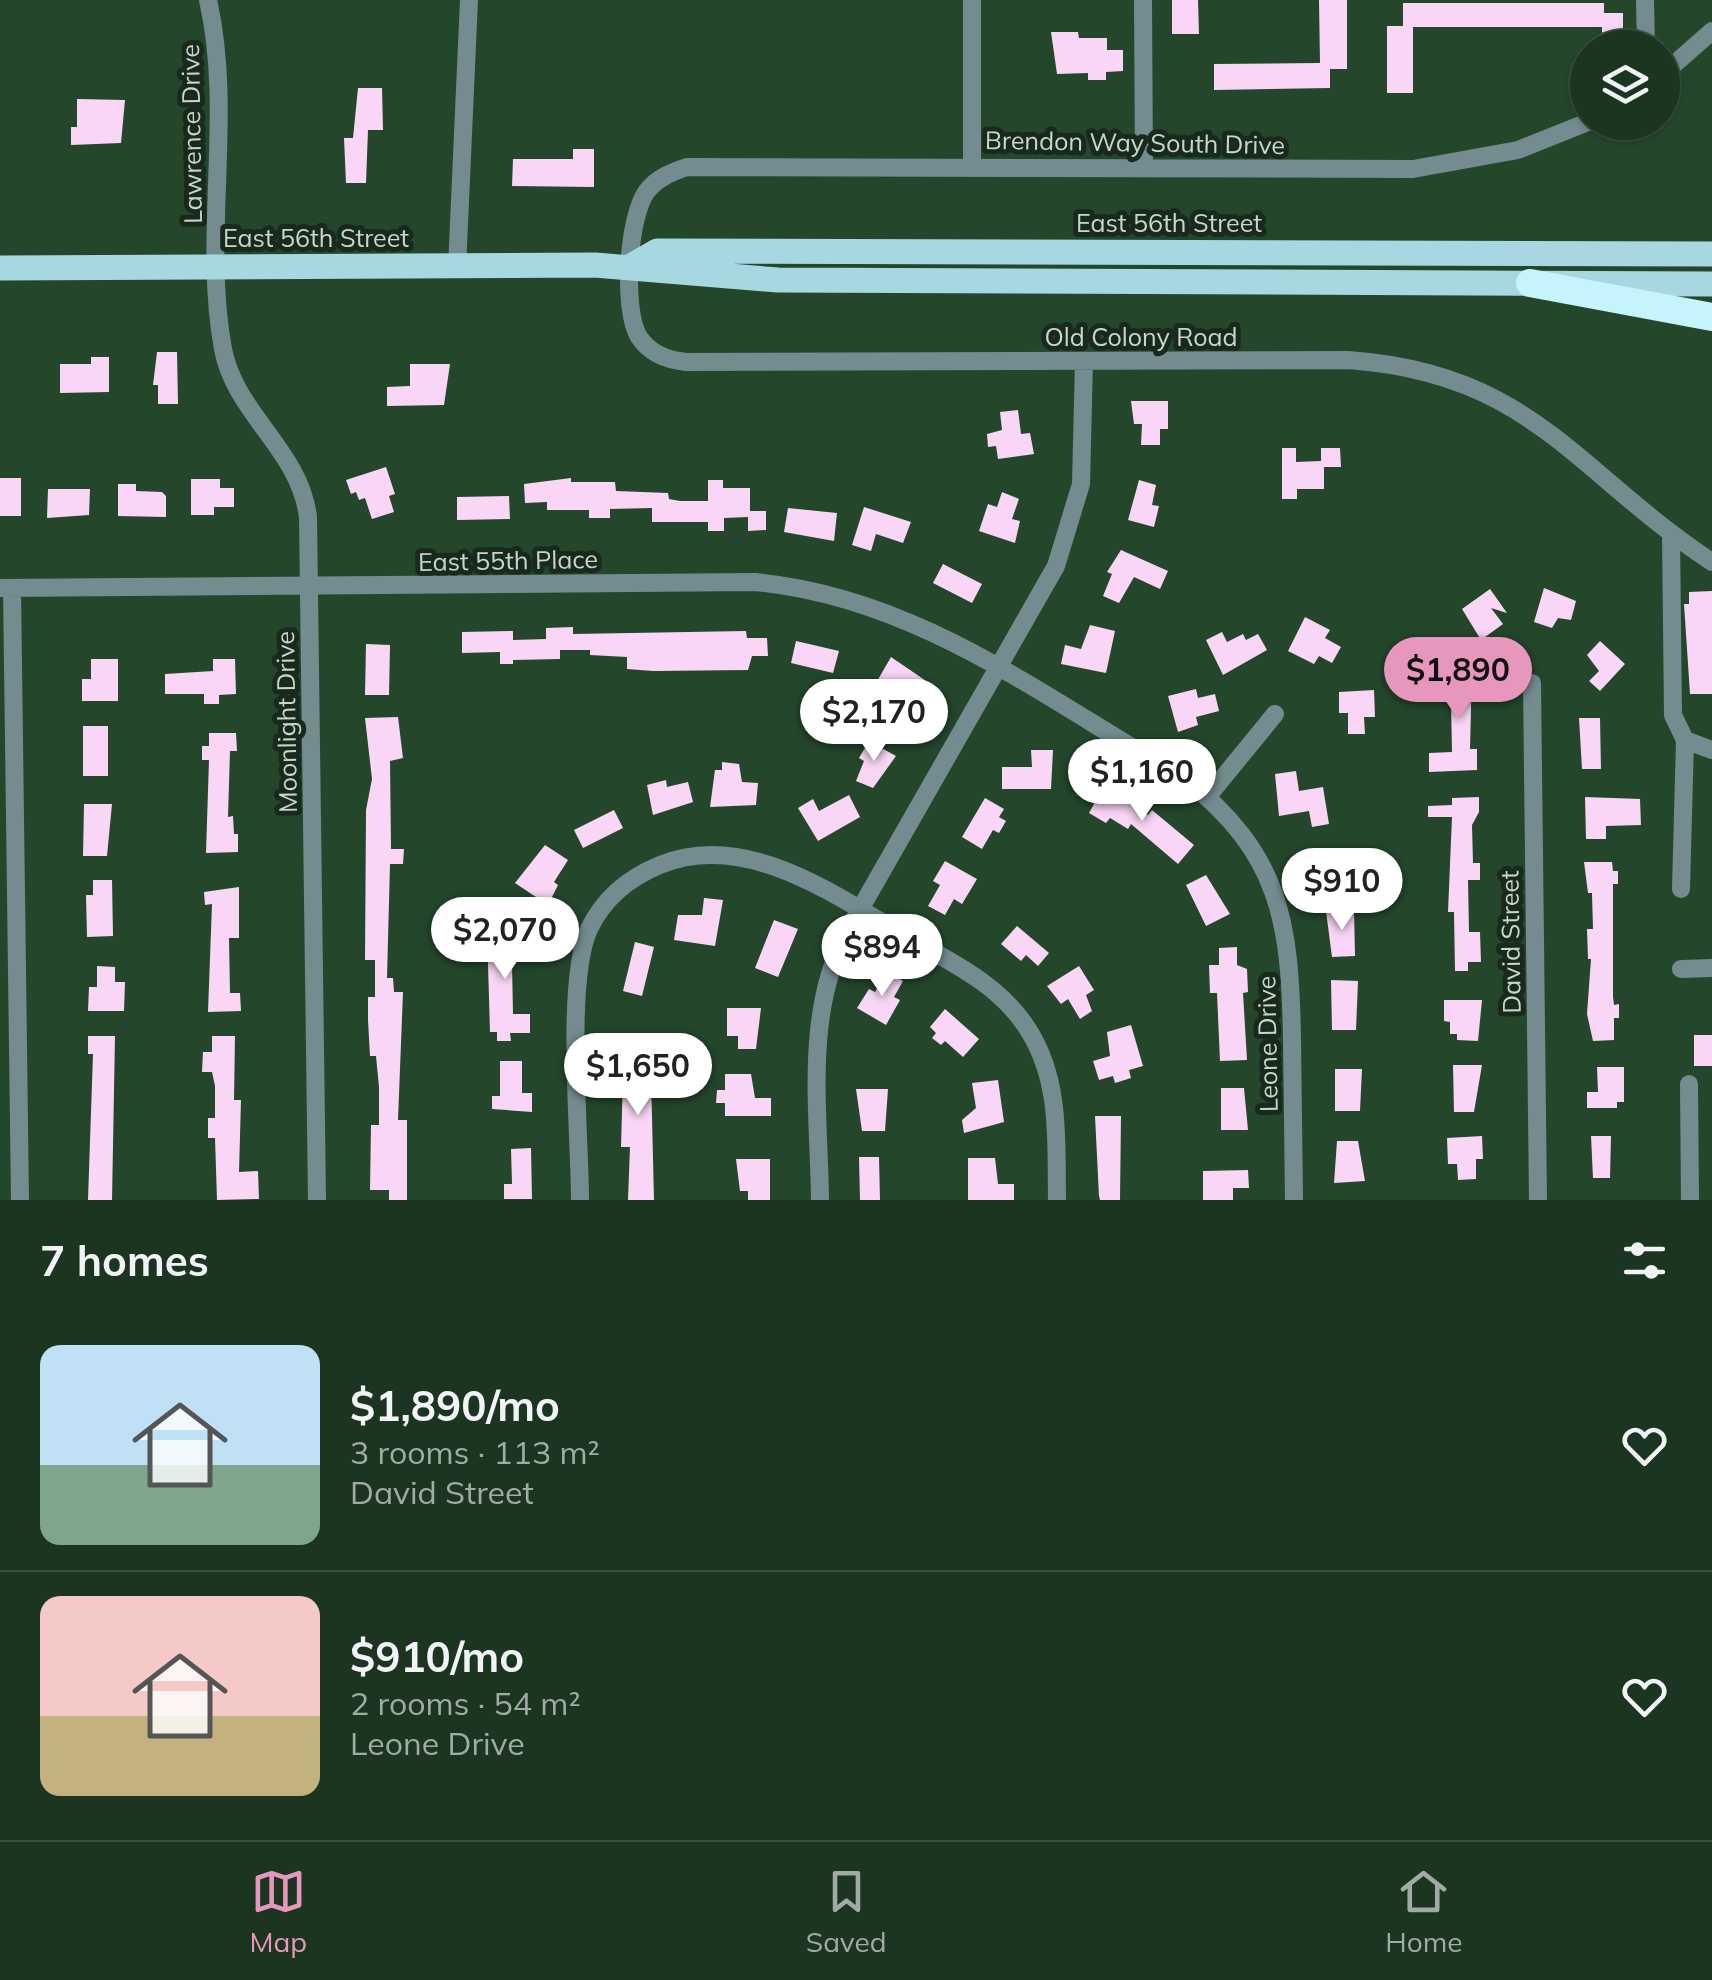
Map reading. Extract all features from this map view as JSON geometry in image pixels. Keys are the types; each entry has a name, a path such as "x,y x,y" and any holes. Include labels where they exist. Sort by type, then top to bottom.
{"highway":[{"path":"1530,283 1712,317"}],"main road":[{"name":"East 56th Street","path":"631,266 656,251 1712,254"},
{"name":"East 56th Street","path":"0,268 631,266 778,280 1712,284"}],"street":[{"name":"Lawrence Drive","path":"208,0 218,80 218,267"},
{"path":"457,268 469,0"},
{"path":"972,0 972,166"},
{"path":"1143,0 1144,168"},
{"path":"1645,0 1646,30"},
{"path":"1680,60 1712,31"},
{"name":"Brendon Way South Drive","path":"675,172 694,166 1427,168 1518,150 1570,129"},
{"name":"Old Colony Road","path":"675,172 650,188 638,206 631,266 634,329 646,347 674,360 1348,360 1447,377 1487,392 1536,420 1670,535 1712,562"},
{"name":"Moonlight Drive","path":"218,267 220,329 230,375 302,488 308,517 317,1200"},
{"path":"820,1200 818,1018 832,960 1056,566 1075,512 1084,454 1084,361"},
{"path":"1670,535 1672,708 1684,740 1681,889"},
{"name":"East 55th Place","path":"6,588 733,582 798,586 901,616 999,670"},
{"path":"6,588 20,1200"},
{"name":"Leone Drive","path":"999,670 1208,796 1258,856 1284,918 1290,960 1294,1200"},
{"name":"David Street","path":"1532,683 1538,1200"},
{"path":"1208,796 1275,714"},
{"path":"1684,740 1712,750"},
{"path":"580,1200 578,966 589,930 615,892 632,878 666,861 711,855 787,871 977,977 1006,1001 1029,1030 1054,1095 1057,1200"},
{"path":"1681,969 1712,968"},
{"path":"1689,1084 1690,1200"}],"building":[{"path":"1172,0 1198,0 1199,34 1172,34"},
{"path":"1319,0 1347,0 1347,69 1330,69 1330,88 1214,90 1214,64 1320,63"},
{"path":"1403,3 1604,3 1604,13 1623,13 1623,30 1413,27 1413,93 1387,93 1387,26 1403,26"},
{"path":"1051,32 1107,38 1107,50 1123,50 1123,71 1106,72 1106,80 1088,80 1088,73 1057,74"},
{"path":"358,88 382,88 383,130 368,130 366,183 346,183 344,138 353,138"},
{"path":"77,99 125,100 121,143 71,145 71,127 77,127"},
{"path":"573,149 594,149 594,187 512,186 513,159 573,159"},
{"path":"157,352 177,352 178,404 158,404 158,385 153,385"},
{"path":"91,357 109,357 109,392 60,393 60,364 91,364"},
{"path":"410,364 450,364 444,405 387,406 387,387 410,386"},
{"path":"1131,401 1168,401 1168,429 1160,429 1160,445 1141,445 1142,424 1134,424"},
{"path":"1018,410 1021,434 1030,433 1034,454 998,459 996,446 988,447 987,434 1002,430 1000,412"},
{"path":"1282,448 1296,448 1296,462 1321,461 1321,448 1340,448 1341,467 1324,467 1324,489 1297,489 1297,499 1282,499"},
{"path":"386,467 395,494 389,496 394,512 372,519 365,498 359,500 356,492 351,494 346,480"},
{"path":"0,478 21,478 21,516 0,516"},
{"path":"571,478 571,482 615,482 616,491 668,493 669,499 680,501 708,501 708,480 723,480 723,488 750,488 750,511 766,511 766,530 748,531 748,517 724,518 724,531 708,531 708,522 652,522 652,508 610,509 610,518 589,518 589,510 547,510 547,502 525,503 524,484"},
{"path":"191,479 220,479 220,488 234,488 234,507 214,507 214,515 191,515"},
{"path":"1139,480 1156,485 1152,505 1159,506 1154,527 1128,520"},
{"path":"118,484 136,484 136,491 162,492 166,496 166,517 118,516"},
{"path":"48,489 90,489 89,515 47,518"},
{"path":"1002,492 1019,499 1012,519 1020,521 1015,543 979,531 988,504 997,507"},
{"path":"509,496 510,519 457,520 457,497"},
{"path":"864,507 911,522 903,543 876,534 871,551 852,545"},
{"path":"788,508 837,513 834,541 784,532"},
{"path":"1121,550 1168,571 1160,589 1134,577 1119,603 1103,596 1112,574 1107,572"},
{"path":"943,564 982,584 972,603 933,583"},
{"path":"1544,588 1576,601 1571,620 1558,618 1552,628 1534,622"},
{"path":"1490,589 1507,613 1491,608 1503,624 1481,640 1462,609"},
{"path":"1712,591 1712,694 1690,694 1684,604 1689,604 1689,592"},
{"path":"1305,617 1330,630 1325,638 1341,647 1332,663 1319,656 1314,664 1288,651"},
{"path":"1090,625 1115,631 1106,673 1061,664 1065,645 1081,649"},
{"path":"573,627 573,634 746,631 747,638 767,638 768,656 752,656 748,670 653,671 627,669 627,657 590,655 590,650 560,650 560,659 513,660 513,664 500,664 500,652 462,653 462,632 513,631 513,640 546,639 546,628"},
{"path":"1222,632 1227,642 1243,634 1246,640 1258,634 1267,650 1223,675 1206,640"},
{"path":"796,641 839,651 833,673 791,663"},
{"path":"1600,641 1625,664 1600,691 1589,681 1599,671 1587,655"},
{"path":"366,644 390,645 389,695 365,695"},
{"path":"1450,653 1467,653 1467,669 1472,669 1470,749 1477,749 1477,770 1429,772 1429,753 1452,752"},
{"path":"891,657 935,687 923,707 876,683"},
{"path":"91,659 118,659 118,701 82,701 82,679 91,679"},
{"path":"213,659 235,659 236,694 219,695 219,704 204,704 204,694 165,694 165,674 213,671"},
{"path":"1196,689 1198,698 1215,694 1219,711 1196,717 1198,725 1178,732 1168,696"},
{"path":"1374,690 1375,717 1364,717 1365,734 1348,734 1348,713 1339,713 1339,692"},
{"path":"398,717 403,758 390,761 391,849 404,849 403,864 390,864 387,978 393,978 394,992 403,992 398,1120 407,1120 407,1200 389,1200 389,1190 370,1190 371,1125 379,1125 379,1087 376,1056 370,1056 368,1020 368,997 375,997 375,960 365,960 366,810 372,779 365,718"},
{"path":"1579,718 1600,718 1601,769 1582,769"},
{"path":"83,726 108,726 108,776 83,776"},
{"path":"209,733 236,733 237,751 230,751 228,817 233,816 238,852 206,853 209,760 202,760 202,746 209,746"},
{"path":"869,741 896,756 873,788 856,781 864,761 859,758"},
{"path":"1031,750 1053,750 1051,789 1002,789 1002,767 1032,767"},
{"path":"722,762 739,764 742,782 758,783 756,805 710,807 715,770 722,770"},
{"path":"1296,771 1299,791 1323,787 1329,824 1312,827 1309,811 1279,816 1275,774"},
{"path":"666,780 667,787 688,782 693,802 653,815 647,785"},
{"path":"1104,786 1148,815 1152,810 1194,845 1178,864 1131,824 1128,829 1110,818 1106,823 1089,813"},
{"path":"849,795 860,817 818,841 798,808 813,799 819,811"},
{"path":"1479,797 1479,812 1472,825 1473,863 1480,863 1480,880 1468,880 1469,932 1480,932 1481,962 1468,962 1468,971 1455,971 1454,912 1448,912 1452,817 1428,817 1428,806 1452,805 1452,798"},
{"path":"1585,797 1640,799 1641,825 1606,826 1606,839 1586,839"},
{"path":"985,798 1004,809 999,817 1006,821 999,833 993,830 982,849 962,837"},
{"path":"84,804 112,804 107,856 83,856"},
{"path":"614,810 623,828 583,848 574,830"},
{"path":"545,845 568,860 554,882 558,885 548,905 515,883"},
{"path":"1334,848 1341,865 1355,860 1363,880 1321,896 1314,879 1327,874 1319,854"},
{"path":"945,861 977,879 962,904 954,899 945,915 928,906 940,885 933,881"},
{"path":"1584,862 1612,862 1613,871 1618,871 1618,884 1613,884 1613,997 1614,1005 1619,1004 1619,1018 1614,1018 1614,1040 1593,1041 1587,1014 1591,959 1587,929 1593,929 1592,893 1588,893"},
{"path":"1206,875 1230,914 1206,926 1186,885"},
{"path":"93,880 112,880 113,936 87,937 86,895 93,895"},
{"path":"239,887 239,938 229,938 230,993 240,993 241,1011 208,1012 212,904 205,905 204,892"},
{"path":"704,898 723,900 715,946 674,940 678,915 702,915"},
{"path":"1354,910 1355,956 1332,957 1326,911"},
{"path":"774,920 798,929 778,977 755,968"},
{"path":"1017,926 1049,953 1038,966 1026,955 1021,961 1001,944"},
{"path":"487,930 532,931 532,948 516,948 512,963 513,1014 530,1014 530,1033 510,1033 511,1041 497,1041 497,1032 490,1032"},
{"path":"635,942 654,947 642,996 623,991"},
{"path":"1237,947 1237,965 1247,969 1248,992 1243,993 1247,1060 1220,1061 1217,993 1210,993 1209,965 1219,965 1219,948"},
{"path":"97,966 115,967 115,982 125,982 124,1011 88,1011 89,987 97,987"},
{"path":"1079,966 1094,990 1086,995 1092,1011 1080,1019 1068,999 1061,1004 1047,986"},
{"path":"887,971 903,981 894,997 900,1000 886,1025 857,1008 869,989 875,992"},
{"path":"1331,980 1358,981 1356,1030 1332,1030"},
{"path":"1444,1000 1482,1000 1478,1041 1457,1040 1457,1034 1450,1034 1450,1022 1444,1021"},
{"path":"727,1008 761,1008 756,1049 738,1049 738,1036 727,1036"},
{"path":"945,1009 979,1039 963,1057 945,1041 941,1045 932,1038 936,1033 930,1027"},
{"path":"1131,1025 1143,1066 1129,1070 1131,1078 1115,1083 1113,1076 1099,1080 1093,1061 1110,1056 1107,1032"},
{"path":"650,1034 654,1200 628,1200 630,1147 621,1147 623,1076 618,1076 617,1056 633,1055 633,1035"},
{"path":"1694,1035 1712,1035 1712,1066 1694,1066"},
{"path":"88,1036 115,1036 112,1200 88,1200 93,1054 88,1054"},
{"path":"212,1036 235,1036 234,1100 241,1100 239,1172 258,1171 259,1199 217,1200 215,1138 208,1138 208,1118 215,1118 215,1086 212,1072 202,1072 203,1052 212,1052"},
{"path":"500,1061 522,1061 522,1093 532,1093 532,1112 492,1109 492,1096 500,1096"},
{"path":"1453,1065 1482,1065 1474,1112 1454,1112"},
{"path":"1597,1067 1624,1067 1624,1102 1617,1102 1617,1108 1587,1108 1587,1092 1598,1092"},
{"path":"1335,1069 1362,1069 1360,1111 1335,1111"},
{"path":"725,1074 751,1074 755,1098 771,1098 771,1116 725,1116 725,1103 716,1103 717,1090 725,1090"},
{"path":"998,1080 1004,1122 964,1133 962,1120 976,1108 972,1083"},
{"path":"1221,1088 1244,1088 1248,1130 1221,1130"},
{"path":"856,1089 888,1089 885,1131 862,1131"},
{"path":"1095,1116 1121,1116 1120,1200 1100,1200"},
{"path":"1482,1136 1483,1159 1476,1159 1476,1179 1458,1180 1457,1164 1448,1164 1447,1138"},
{"path":"1591,1136 1611,1136 1610,1178 1593,1178"},
{"path":"1337,1141 1358,1141 1365,1181 1334,1183"},
{"path":"531,1148 532,1199 504,1199 504,1184 512,1184 511,1149"},
{"path":"859,1157 879,1157 880,1200 860,1200"},
{"path":"968,1158 995,1158 998,1184 1014,1184 1014,1200 968,1200"},
{"path":"736,1159 770,1159 770,1200 748,1200 748,1191 740,1191"},
{"path":"1248,1170 1249,1188 1233,1188 1233,1200 1203,1200 1203,1171"}]}
